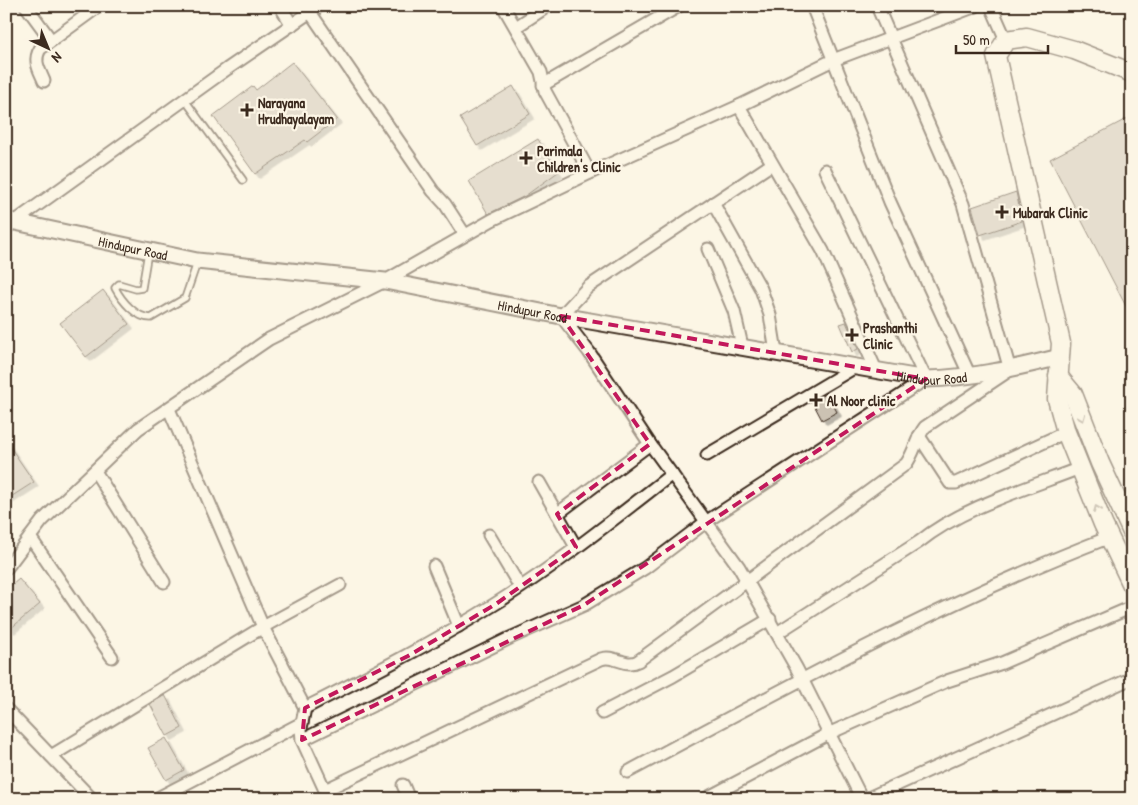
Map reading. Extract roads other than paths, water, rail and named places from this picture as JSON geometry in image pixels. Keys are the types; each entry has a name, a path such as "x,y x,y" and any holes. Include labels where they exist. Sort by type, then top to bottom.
{"main road":[{"path":"1130,68 1027,37 1006,40 996,56 1060,343 1058,399 1066,432 1132,585"},
{"path":"1058,376 1073,394 1100,463 1132,532"}],"street":[{"path":"26,6 51,40"},
{"path":"44,81 36,63 36,55 51,40 98,6"},
{"path":"280,6 292,25"},
{"path":"503,6 541,72 543,85 590,173"},
{"path":"516,27 548,6"},
{"path":"543,85 679,6"},
{"path":"812,6 890,202 970,376"},
{"path":"169,409 263,627 305,708 302,723 302,740 327,794 601,659 607,657 633,663 906,464 913,455 919,436 925,427 1010,370 963,204 877,6"},
{"path":"6,569 42,521 138,429 269,339 385,281 464,235 590,173 739,106 833,60 976,6"},
{"path":"991,6 1006,40"},
{"path":"10,223 315,9 433,191 445,204 464,235"},
{"path":"739,106 823,251 876,370"},
{"path":"772,164 588,287 561,316 589,352 650,444 707,521 747,580 802,679 862,799"},
{"path":"302,740 510,638 584,605 645,568 707,521 926,379 825,170"},
{"path":"713,203 762,289 770,315 776,352"},
{"name":"Hindupur Road","path":"10,223 148,252 197,260 385,281 561,316 926,379 970,376 1010,370 1060,356"},
{"path":"708,249 731,303 742,346"},
{"path":"707,455 857,366"},
{"path":"919,436 950,483 956,483 1066,432"},
{"path":"557,514 650,444"},
{"path":"777,632 919,542 932,531 982,507 1080,468"},
{"path":"95,471 164,582"},
{"path":"305,708 408,656 459,626 520,587 672,474"},
{"path":"539,482 576,547"},
{"path":"489,535 520,587"},
{"path":"30,537 112,657"},
{"path":"628,772 802,679 961,601 1055,558 1110,537"},
{"path":"434,566 459,626"},
{"path":"51,756 263,627 340,585"},
{"path":"704,799 830,733 947,681 1002,663 1132,607"},
{"path":"602,713 673,676 770,619"},
{"path":"866,799 1132,678"},
{"path":"6,709 92,799"},
{"path":"156,799 302,723"},
{"path":"403,786 409,799"}],"lane":[{"path":"185,100 243,180"},
{"path":"148,252 142,288 136,290 119,284 115,288 138,316 144,318 151,318 185,298 197,260"}],"place":[{"name":"Narayana Hrudhayalayam","path":"247,110"},
{"name":"Parimala Children's Clinic","path":"526,158"},
{"name":"Mubarak Clinic","path":"1002,212"},
{"name":"Prashanthi Clinic","path":"852,335"},
{"name":"Al Noor clinic","path":"816,400"}]}
